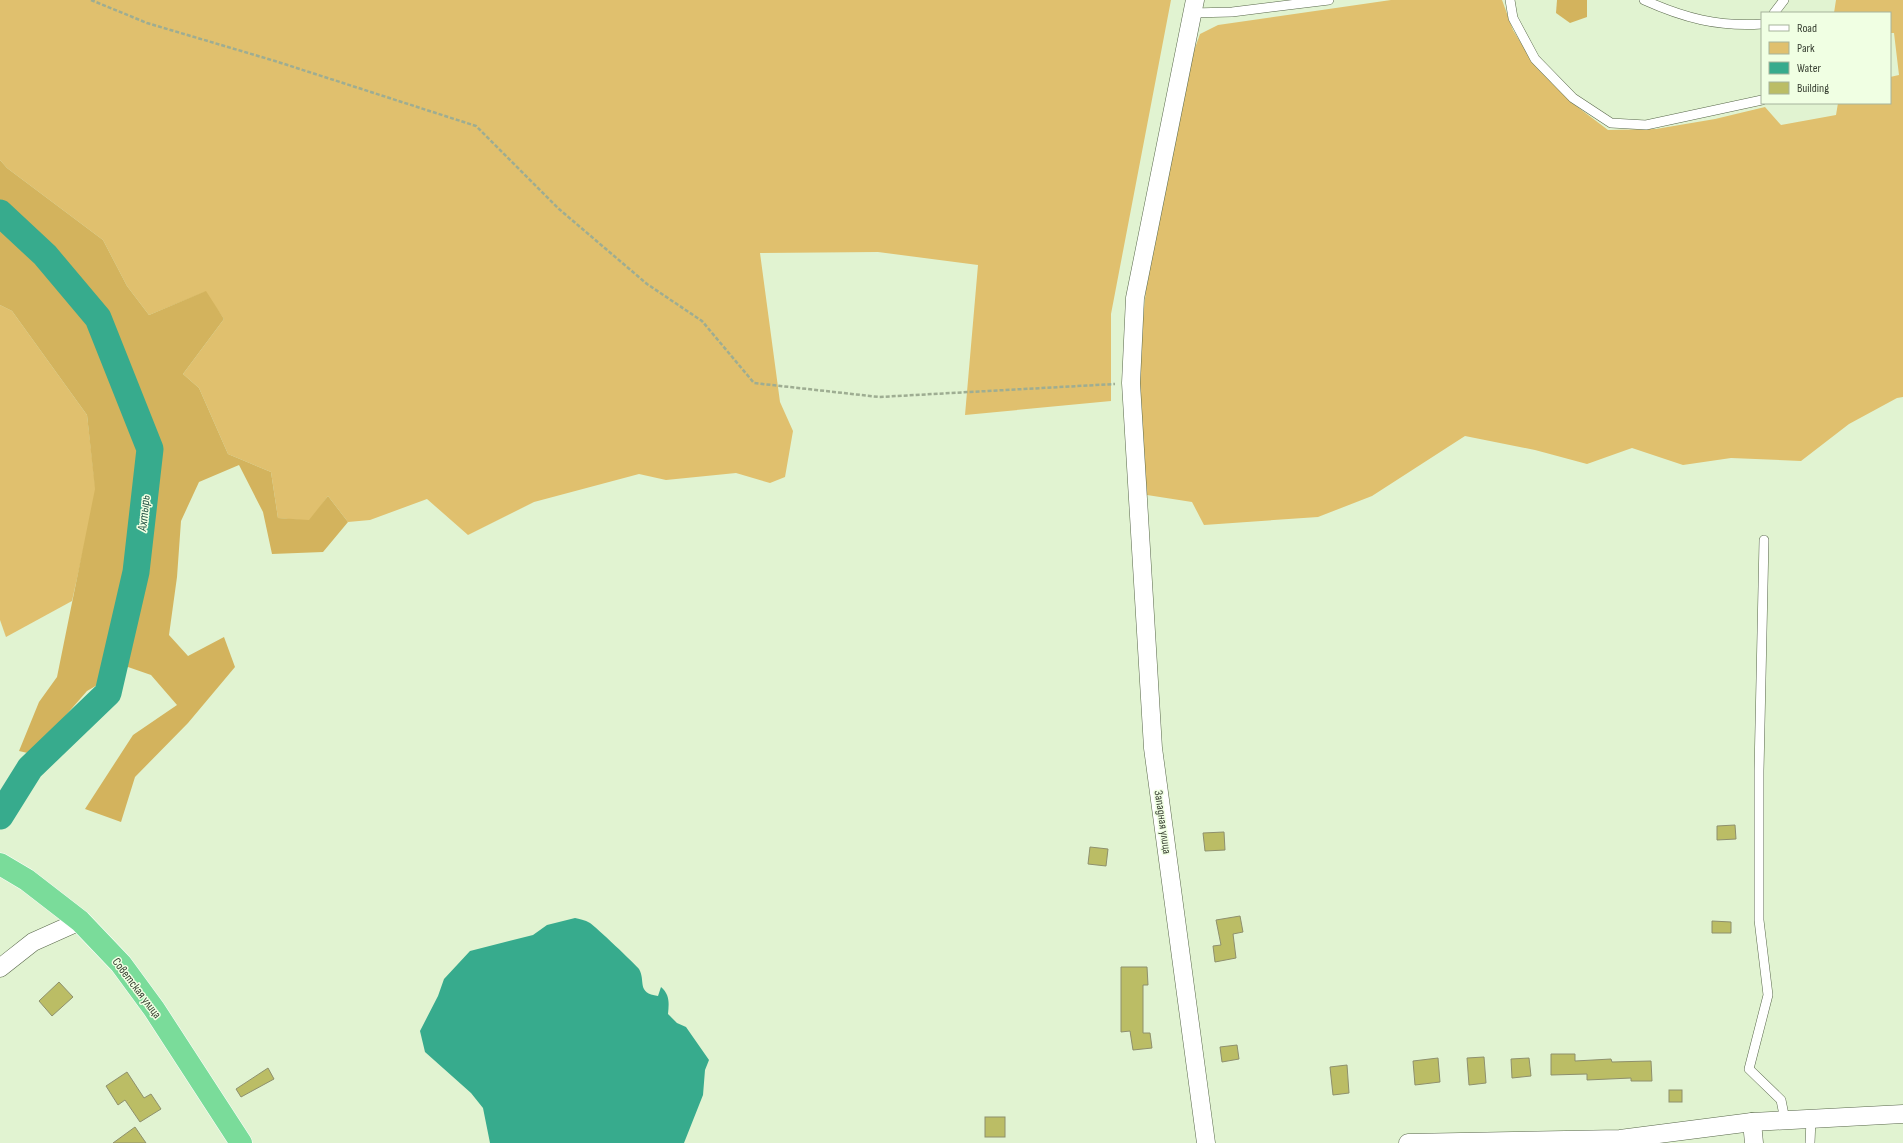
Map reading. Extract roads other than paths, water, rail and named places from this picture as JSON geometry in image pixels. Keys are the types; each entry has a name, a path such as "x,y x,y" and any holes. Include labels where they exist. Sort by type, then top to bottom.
{"highway":[{"name":"Советская улица","path":"0,864 27,880 80,921 121,964 154,1009 240,1143"}],"street":[{"name":"Западная улица","path":"1193,6 1135,298 1131,383 1153,748 1206,1143"},
{"path":"0,968 33,942 80,921"},
{"path":"1408,1143 1620,1139 1752,1122 1903,1114"},
{"path":"1752,1122 1754,1143"}],"lane":[{"path":"1193,6 1232,12 1329,0"},
{"path":"1510,0 1513,18 1535,59 1574,98 1611,123 1646,125 1761,100"},
{"path":"1644,0 1666,10 1697,20 1736,26 1761,24"},
{"path":"1775,12 1784,0"},
{"path":"1764,540 1758,771 1759,920 1768,995 1749,1069 1781,1100 1785,1120"},
{"path":"1810,1143 1811,1119"}],"water":[{"path":"575,918 590,923 639,969 644,989 647,992 658,996 661,987 664,990 668,999 668,1014 677,1023 686,1027 709,1060 705,1070 703,1095 684,1143 490,1143 483,1108 471,1093 425,1052 420,1031 438,996 444,979 470,951 533,935 547,925"}],"waterway":[{"name":"Ахтырь","path":"0,213 45,255 98,318 150,449 136,572 108,693 30,768 0,816"}]}
